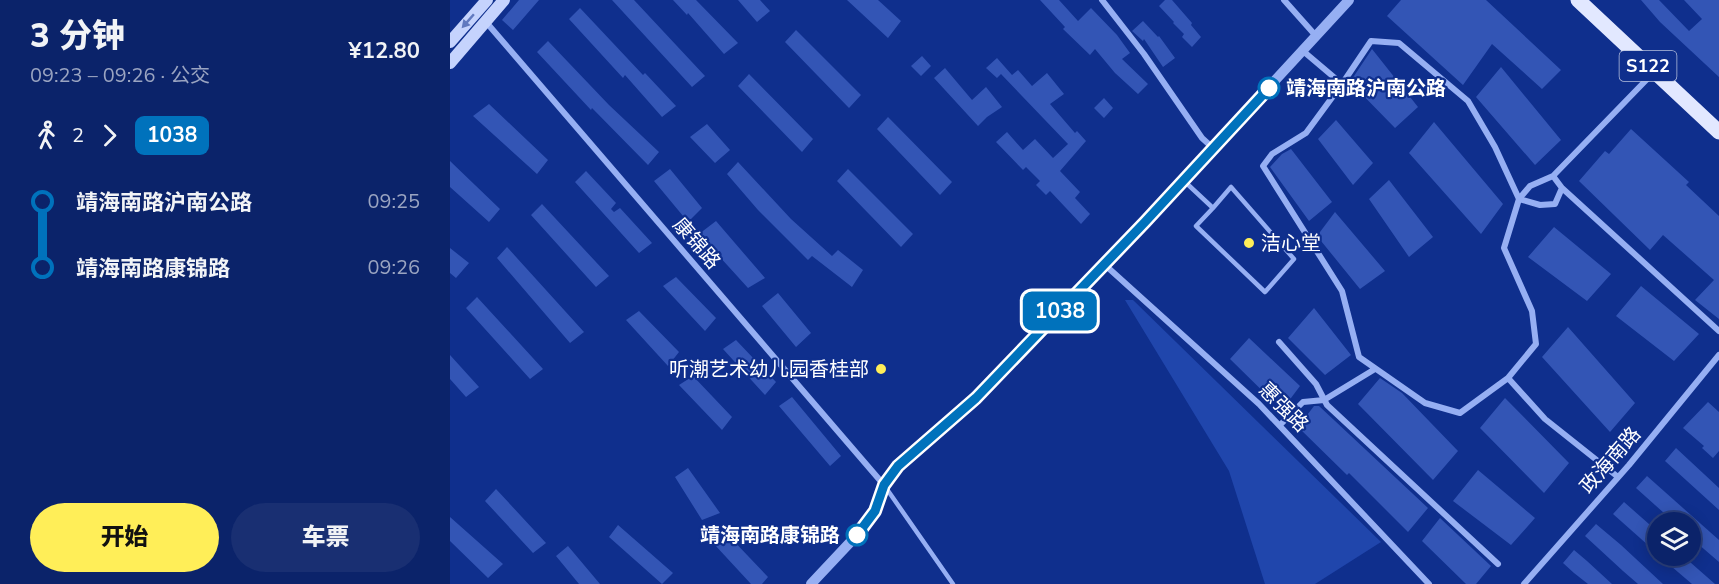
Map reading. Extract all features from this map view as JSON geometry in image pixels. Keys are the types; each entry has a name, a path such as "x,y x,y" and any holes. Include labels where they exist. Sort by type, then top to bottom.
{"main road":[{"path":"450,42 487,0"},
{"path":"450,63 504,0"},
{"name":"S122","path":"1578,0 1719,132"},
{"name":"S122","path":"1593,0 1719,117"}],"street":[{"path":"1102,0 1144,54 1202,138 1213,148"},
{"path":"1284,0 1316,36"},
{"path":"812,584 857,535 875,511 884,485 898,466 976,398 1105,265 1349,0"},
{"name":"康锦路","path":"485,22 884,485"},
{"path":"1519,199 1496,147 1468,101 1399,43 1371,41 1306,133 1272,154 1263,166 1342,291 1359,357 1425,403 1460,414 1508,378 1536,344 1532,311 1504,248 1519,199 1530,186 1553,176 1654,72"},
{"path":"1303,51 1342,84"},
{"path":"1553,176 1562,188 1719,331"},
{"path":"1519,199 1540,205 1555,204 1562,188"},
{"name":"惠强路","path":"1105,265 1259,404 1429,584"},
{"path":"1279,342 1316,384 1327,405 1498,564"},
{"name":"政海南路","path":"1524,584 1618,477 1719,355"},
{"path":"1714,362 1719,368"},
{"path":"1280,425 1303,402 1324,400 1375,369"},
{"path":"1508,378 1545,419 1618,477"}],"lane":[{"path":"1183,180 1213,208"},
{"path":"1231,188 1294,259 1265,292 1197,226 1213,208 1231,188"},
{"path":"884,485 953,584"}],"shaded area":[{"path":"1125,300 1133,300 1381,542 1315,584 1265,584 1229,471"}],"building":[{"path":"519,0 539,0 513,30 502,20"},
{"path":"612,0 634,0 705,76 692,87"},
{"path":"673,0 696,0 738,43 724,54 688,13 687,15"},
{"path":"738,0 760,0 770,11 757,22"},
{"path":"847,0 878,0 901,21 888,38"},
{"path":"1040,0 1059,0 1078,21 1091,8 1117,35 1130,53 1122,59 1148,84 1138,94 1115,73 1095,49 1090,55 1063,29 1065,27"},
{"path":"1165,0 1172,0 1201,37 1192,47 1182,37 1184,34 1159,6"},
{"path":"1401,0 1486,0 1561,70 1542,89 1492,44 1463,85 1387,16"},
{"path":"1641,0 1659,0 1689,31 1702,19 1684,0 1719,0 1719,77 1660,22"},
{"path":"580,8 643,75 645,73 676,106 662,117 625,75 623,78 569,19"},
{"path":"1143,21 1159,36 1175,58 1163,67 1144,39 1143,41 1132,31"},
{"path":"796,30 861,95 849,108 785,42"},
{"path":"548,41 609,105 659,152 648,165 592,108 591,110 537,52"},
{"path":"1372,49 1418,107 1395,128 1350,82"},
{"path":"922,56 931,66 921,76 911,66"},
{"path":"997,58 1012,75 1018,70 1032,86 1047,73 1064,94 1050,104 1075,133 1077,131 1086,141 1060,171 1080,192 1075,198 1090,214 1081,224 1050,191 1046,195 1036,185 1040,181 1026,167 1023,170 996,142 1007,132 1023,150 1035,139 1053,158 1068,144 1001,74 997,78 986,68"},
{"path":"1501,67 1561,140 1535,165 1476,97"},
{"path":"945,68 972,100 986,87 1002,107 978,126 934,78"},
{"path":"749,74 813,139 802,152 738,86"},
{"path":"1104,98 1113,108 1104,118 1094,108"},
{"path":"489,104 548,160 537,174 473,116"},
{"path":"888,117 952,182 940,195 877,129"},
{"path":"1336,120 1373,163 1353,185 1318,139"},
{"path":"1434,122 1503,204 1481,234 1409,153"},
{"path":"707,124 730,150 715,163 690,137"},
{"path":"1631,129 1689,182 1686,185 1719,216 1719,319 1695,300 1714,280 1663,235 1650,250 1579,181 1605,151 1609,154"},
{"path":"1291,149 1332,202 1309,221 1270,167 1282,154"},
{"path":"450,161 500,209 489,222 450,187"},
{"path":"738,162 791,219 832,256 838,250 863,270 852,287 812,256 808,260 758,210 727,174"},
{"path":"670,169 702,208 688,222 654,181"},
{"path":"848,169 913,234 901,247 837,181"},
{"path":"586,171 616,203 611,209 614,212 620,208 652,243 639,253 575,182"},
{"path":"1389,180 1433,237 1409,257 1369,199"},
{"path":"542,204 609,276 596,287 531,215"},
{"path":"1335,212 1385,271 1360,289 1317,236"},
{"path":"716,221 765,278 748,288 699,234"},
{"path":"1554,227 1611,274 1587,301 1528,257"},
{"path":"507,247 584,332 570,343 497,258"},
{"path":"450,248 469,263 456,278 450,273"},
{"path":"676,277 716,318 705,331 663,286"},
{"path":"1641,286 1699,334 1674,361 1616,316"},
{"path":"778,293 811,333 796,347 762,306"},
{"path":"477,297 543,369 530,379 466,308"},
{"path":"1314,308 1351,355 1325,375 1288,338"},
{"path":"639,311 679,352 668,366 626,320"},
{"path":"1568,327 1635,403 1610,432 1542,357"},
{"path":"1249,338 1300,386 1282,410 1230,359"},
{"path":"736,340 776,382 765,395 723,349"},
{"path":"450,355 479,387 466,397 450,379"},
{"path":"693,376 732,417 722,430 679,385"},
{"path":"1380,378 1402,393 1458,451 1433,480 1358,404"},
{"path":"792,397 841,456 830,466 779,406"},
{"path":"1505,398 1569,463 1544,493 1480,428"},
{"path":"1708,402 1719,412 1719,451 1713,458 1702,448 1704,446 1683,428"},
{"path":"1314,406 1319,406 1428,508 1408,532 1349,473 1347,475 1298,427"},
{"path":"1676,448 1719,488 1719,510 1665,461"},
{"path":"688,468 720,513 702,520 675,477"},
{"path":"1478,470 1535,518 1511,545 1453,501"},
{"path":"1647,476 1688,512 1663,512 1636,488"},
{"path":"496,489 546,543 533,553 485,501"},
{"path":"1624,502 1647,522 1647,544 1613,514"},
{"path":"450,517 503,564 488,578 450,541"},
{"path":"1440,518 1491,566 1476,584 1466,584 1422,541"},
{"path":"1596,524 1663,584 1638,584 1623,571 1585,536"},
{"path":"1701,524 1719,540 1719,562 1701,546"},
{"path":"618,525 673,573 662,584 609,537"},
{"path":"728,535 768,577 762,584 751,584 714,544"},
{"path":"568,546 600,584 579,584 556,556"},
{"path":"1574,550 1612,584 1588,584 1574,573 1563,563"},
{"path":"1671,566 1695,566 1715,584 1692,584"}],"bus line":[{"name":"1038","path":"857,535 875,511 884,485 898,466 976,398 1145,222 1269,88"}],"place":[{"name":"靖海南路沪南公路","path":"1269,88"},
{"name":"洁心堂","path":"1249,243"},
{"name":"听潮艺术幼儿园香桂部","path":"881,369"},
{"name":"靖海南路康锦路","path":"857,535"}]}
